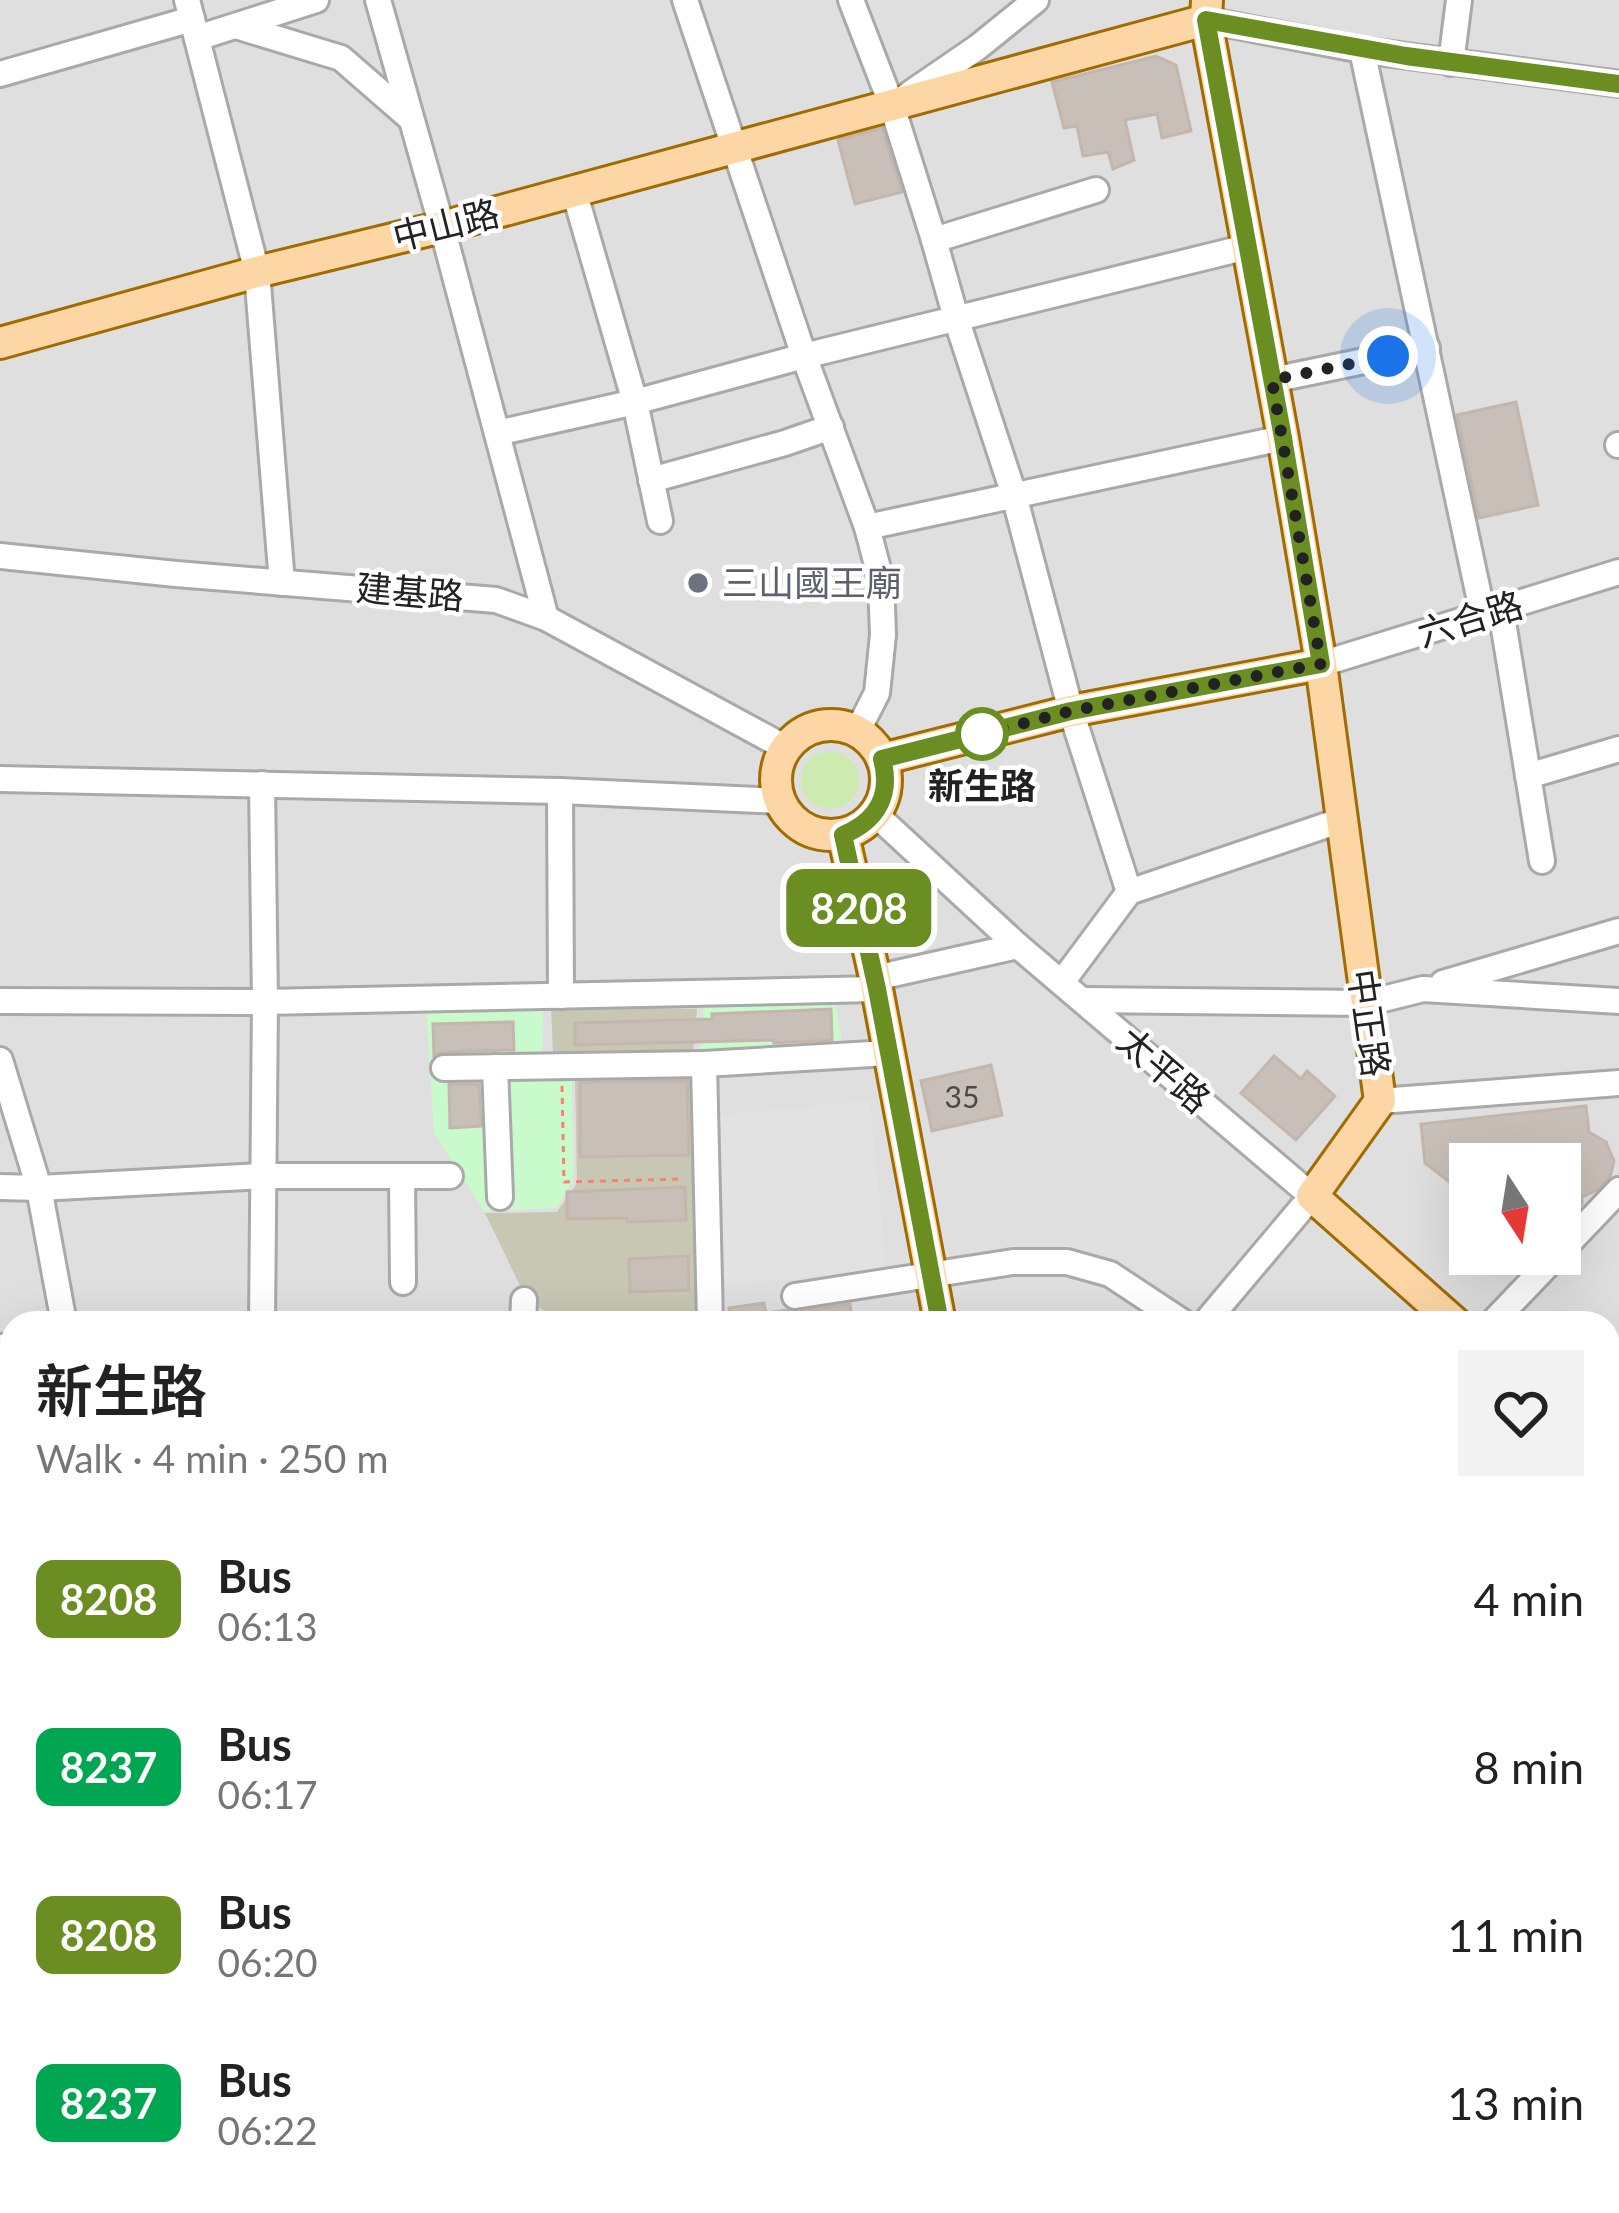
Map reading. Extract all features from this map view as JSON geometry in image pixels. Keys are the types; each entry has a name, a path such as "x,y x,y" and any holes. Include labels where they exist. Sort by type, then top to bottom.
{"main road":[{"name":"中山路","path":"0,343 892,106 1206,10"},
{"path":"882,759 1071,711 1321,664 1206,10"},
{"name":"中正路","path":"1312,1196 1380,1101 1321,664"},
{"path":"826,725 857,732 872,743 886,775 885,792 874,814 843,835 814,833 800,826 779,801 778,764 786,748 797,736 826,725"},
{"path":"843,835 938,1311"},
{"name":"太平路","path":"1312,1196 1441,1311"}],"street":[{"path":"236,26 316,0"},
{"path":"378,0 546,618"},
{"path":"685,0 804,356 867,526 881,580 883,635 877,693 857,732"},
{"path":"851,0 892,106 1014,495 1071,711 1130,892"},
{"name":"中山路","path":"892,106 1036,0"},
{"path":"1451,63 1459,0"},
{"name":"中山路","path":"1206,10 1362,50 1619,84"},
{"path":"192,19 257,272 282,583"},
{"path":"0,74 192,19 236,26 341,58 410,118"},
{"path":"1362,50 1427,348 1492,613 1542,861"},
{"path":"934,240 1096,190"},
{"path":"574,191 635,402 660,521"},
{"path":"497,433 1247,247"},
{"path":"1272,380 1427,348"},
{"path":"651,480 831,428"},
{"path":"867,526 1283,438"},
{"name":"建基路","path":"0,556 496,600 546,618 786,748"},
{"name":"六合路","path":"1321,664 1619,572"},
{"path":"1528,776 1619,749"},
{"path":"0,779 560,791 779,801"},
{"path":"262,784 266,1002 262,1311"},
{"path":"560,791 561,996"},
{"name":"太平路","path":"874,814 1018,946 1312,1196"},
{"path":"1062,982 1130,892 1342,820"},
{"path":"1082,1000 1366,1003 1619,931"},
{"path":"0,1001 266,1002 876,984 1018,946"},
{"path":"1423,989 1619,1001"},
{"path":"444,1068 704,1064 888,1053"},
{"path":"0,1060 39,1188 62,1311"},
{"path":"704,1064 710,1311"},
{"path":"495,1067 500,1197"},
{"path":"1380,1101 1619,1083"},
{"path":"0,1187 262,1176 451,1176"},
{"path":"402,1176 403,1282"},
{"path":"1581,1230 1619,1190"},
{"name":"中正路","path":"1215,1311 1312,1196"},
{"path":"795,1296 1013,1262 1067,1262 1110,1274 1166,1311"},
{"path":"1503,1311 1538,1275"}],"path":[{"path":"562,1066 564,1182 706,1179"}],"shaded area":[{"path":"0,0 1619,0 1619,1311 0,1311"},
{"path":"551,1006 697,1009 693,1051 553,1052"},
{"path":"696,1072 702,1311 544,1311 525,1296 485,1213 557,1212 577,1183 575,1075"},
{"path":"870,1101 886,1269 720,1286 715,1116"}],"green space":[{"path":"830,751 851,759 859,780 851,801 830,809 809,801 801,780 809,759"},
{"path":"835,1002 846,1065 572,1073 573,1181 556,1208 484,1211 434,1133 426,1008 543,1007 542,1056 700,1054 704,1004"}],"building":[{"path":"1156,56 1176,65 1191,131 1162,138 1157,114 1125,120 1134,160 1113,169 1108,152 1083,156 1077,126 1064,128 1052,82"},
{"path":"882,128 902,192 855,204 838,140"},
{"path":"1516,402 1538,505 1479,518 1457,415"},
{"path":"831,1009 832,1040 575,1045 575,1023"},
{"path":"513,1022 514,1050 434,1056 433,1024"},
{"path":"1274,1056 1301,1079 1307,1071 1335,1096 1296,1140 1241,1093"},
{"path":"991,1065 1002,1115 932,1131 921,1081"},
{"path":"687,1081 689,1155 580,1157 580,1082"},
{"path":"449,1084 479,1084 481,1126 450,1128"},
{"path":"1586,1106 1589,1132 1606,1142 1614,1161 1610,1177 1582,1197 1581,1205 1581,1143 1449,1143 1449,1182 1425,1163 1421,1124"},
{"path":"685,1187 686,1220 567,1219 567,1192"},
{"path":"688,1256 689,1290 630,1292 629,1259"},
{"path":"764,1303 766,1311 729,1311"},
{"path":"850,1304 851,1311 804,1311"}],"bus line":[{"name":"8208","path":"938,1311 843,835 867,822 879,807 885,792 882,759 1071,711 1321,664 1206,20 1362,50 1619,84"}],"place":[{"name":"三山國王廟","path":"698,583"},
{"name":"新生路","path":"982,734"}],"route":[{"path":"982,734 1071,711 1321,664 1272,380 1388,356"}]}
